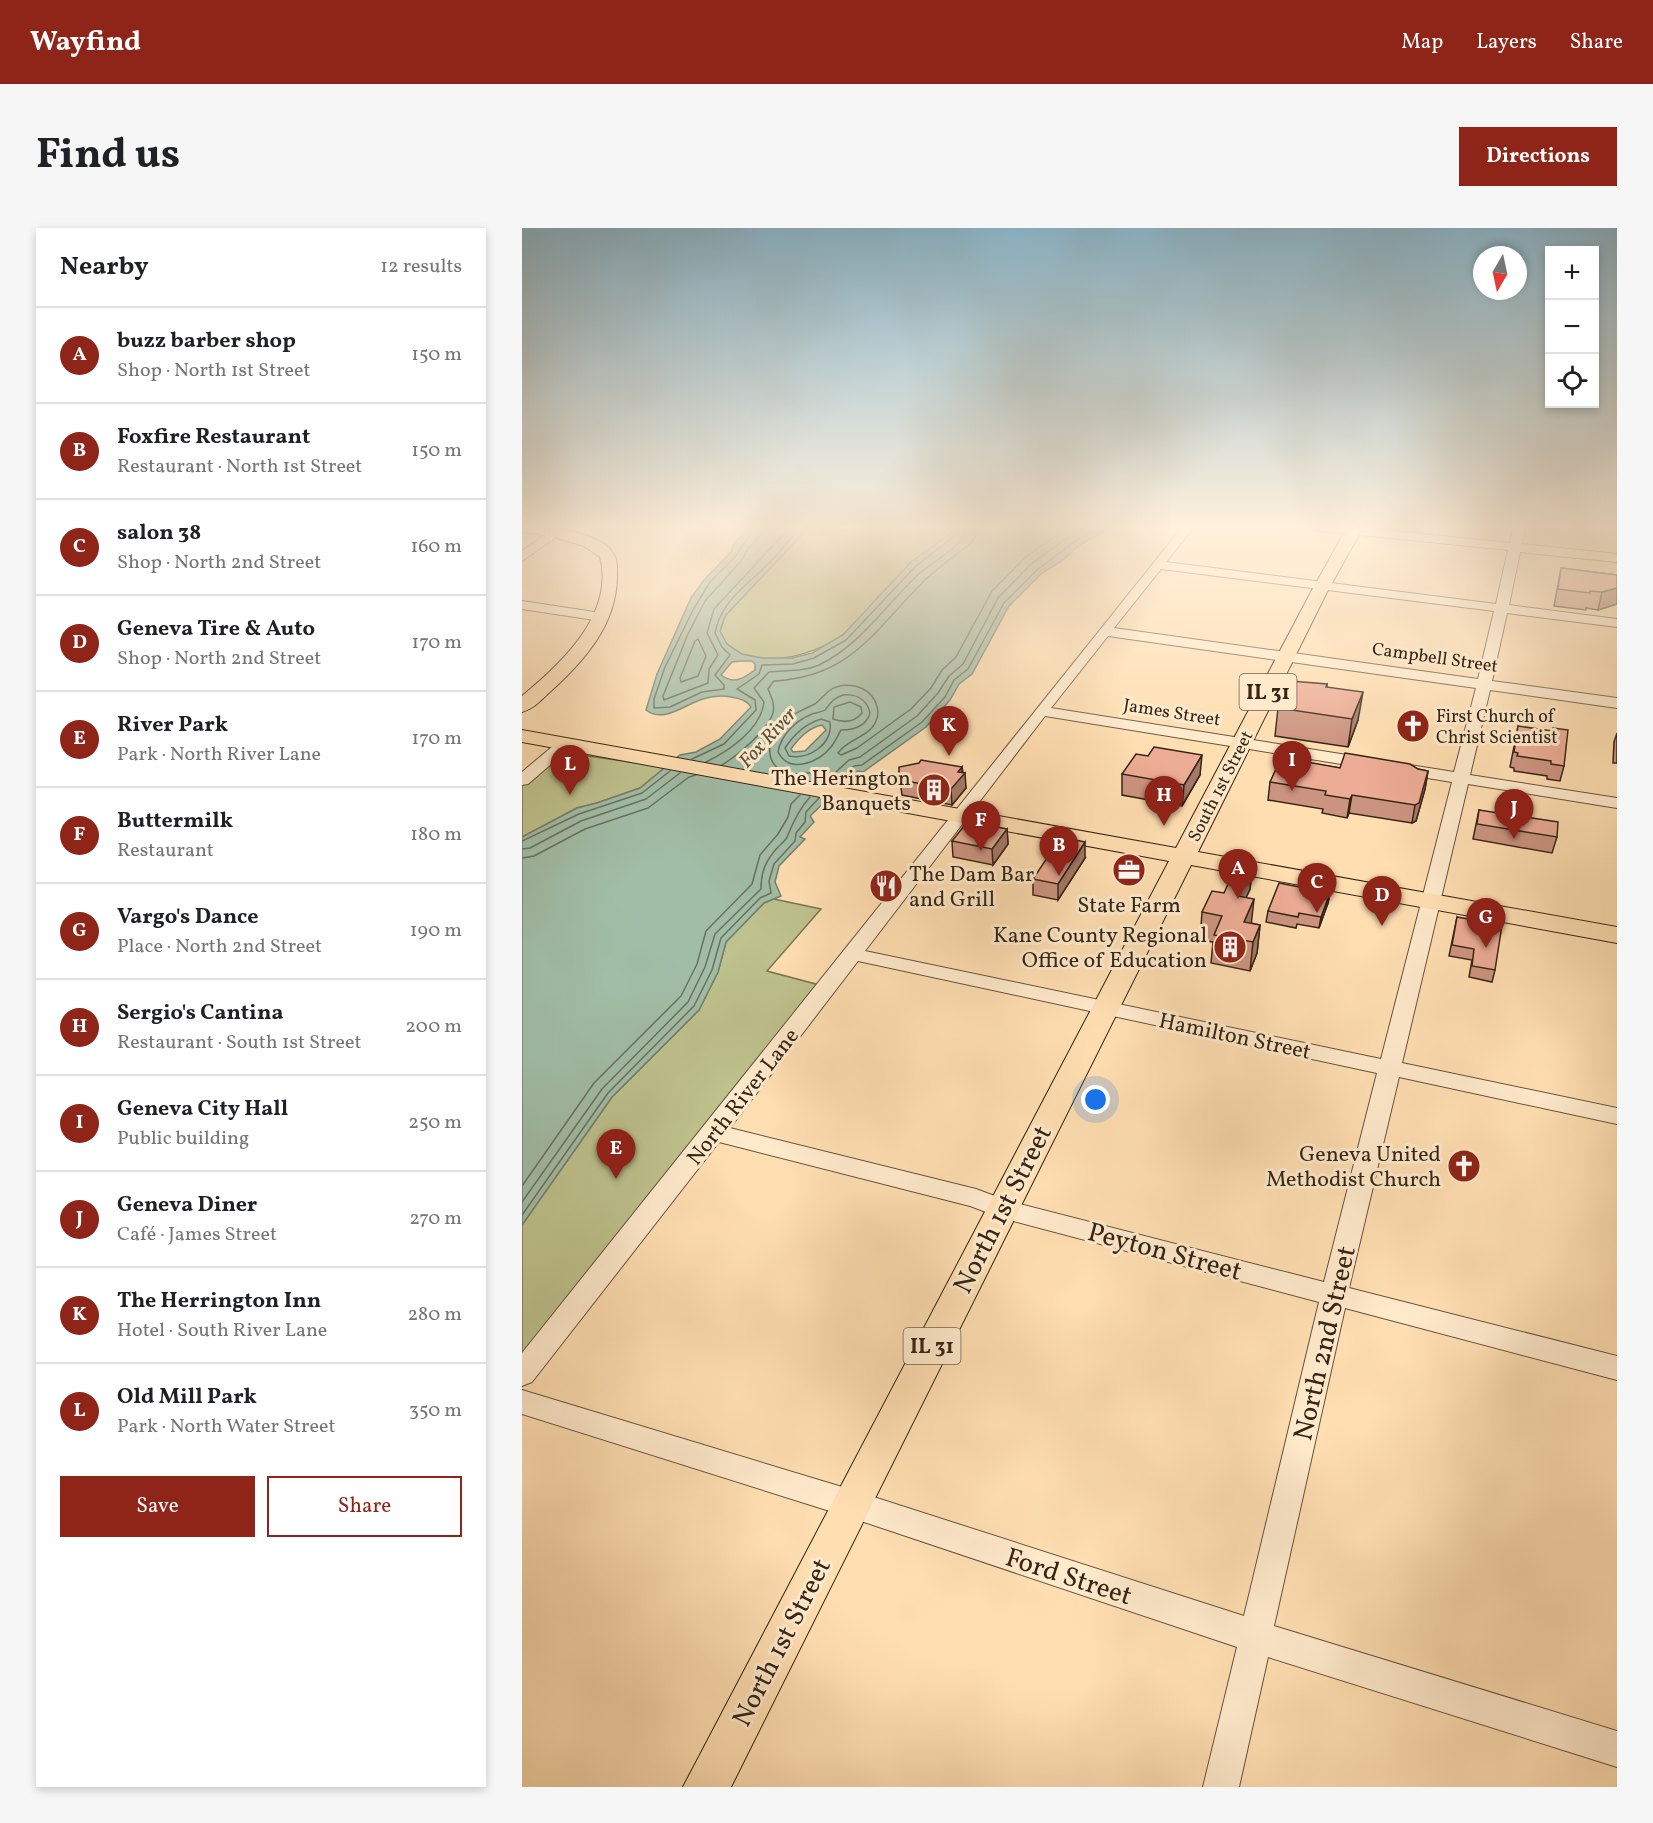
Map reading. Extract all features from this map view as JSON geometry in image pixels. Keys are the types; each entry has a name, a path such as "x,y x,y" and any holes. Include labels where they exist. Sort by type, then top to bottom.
{"main road":[{"path":"522,706 569,662 582,646 601,617 606,599"},
{"name":"South 1st Street","path":"1184,856 1316,599"},
{"path":"522,736 1617,935"},
{"name":"North 1st Street","path":"706,1787 1184,856"}],"street":[{"name":"North River Lane","path":"522,1374 1130,599"},
{"path":"1426,599 1617,623"},
{"name":"North 2nd Street","path":"1221,1787 1334,1295 1504,599"},
{"path":"522,605 601,617"},
{"name":"Campbell Street","path":"1104,631 1617,703"},
{"name":"James Street","path":"1041,711 1617,803"},
{"path":"522,780 565,744"},
{"name":"Hamilton Street","path":"853,954 1617,1116"},
{"name":"Peyton Street","path":"714,1132 976,1198 1002,1209 1617,1368"},
{"name":"Ford Street","path":"522,1402 852,1504 1257,1637 1617,1749"}],"green space":[{"path":"741,599 876,599 841,636 816,649 784,658 751,657 737,652 726,643 720,631 725,616"},
{"path":"559,752 666,767 640,788 577,808 522,837 522,783"},
{"path":"774,899 821,909 767,971 827,987 522,1374 522,1225 612,1097 699,1010 718,972 726,942 764,903"}],"water":[{"name":"Fox River","path":"691,599 741,599 725,616 720,631 727,644 742,654 762,658 792,658 812,653 843,635 877,599 1016,599 1009,606 972,674 959,684 950,700 926,727 863,772 858,771 810,816 814,822 800,837 805,839 779,866 775,882 781,896 764,903 726,942 718,972 699,1010 612,1097 522,1225 522,837 577,808 640,788 680,755 696,752 720,739 751,707 740,699 721,696 696,701 667,714 653,714 646,710 657,674","holes":["752,661 755,664 755,670 743,678 730,680 721,675 732,662","822,725 826,730 805,751 793,752 791,749 812,728"]}],"building":[{"path":"1291,681 1327,684 1326,687 1363,692 1352,719 1278,708"},
{"path":"1518,726 1552,731 1553,728 1568,730 1564,766 1551,764 1551,761 1517,756 1518,753 1514,752"},
{"path":"1154,747 1202,755 1184,785 1122,774 1136,754 1148,756"},
{"path":"1345,753 1410,764 1428,771 1419,803 1415,805 1352,795 1350,799 1325,795 1326,791 1270,782 1281,758 1308,760 1307,762 1340,768"},
{"path":"921,760 962,767 958,772 965,773 951,789 900,780 904,776 899,772 899,767 919,763"},
{"path":"1479,810 1558,822 1557,837 1477,824"},
{"path":"968,821 1007,829 992,849 952,841"},
{"path":"1061,837 1085,842 1058,884 1033,879"},
{"path":"1239,860 1253,862 1238,896 1254,899 1244,922 1260,925 1253,942 1214,935 1222,916 1202,912 1212,891 1224,893"},
{"path":"1279,883 1330,893 1321,917 1299,913 1298,917 1268,911"},
{"path":"1457,917 1502,925 1495,970 1472,966 1474,949 1452,945"}],"place":[{"name":"First Church of Christ Scientist","path":"1413,726"},
{"name":"The Herrington Inn","path":"949,756"},
{"name":"The Herington Banquets","path":"934,790"},
{"name":"Geneva City Hall","path":"1292,791"},
{"name":"Old Mill Park","path":"570,795"},
{"name":"Sergio's Cantina","path":"1164,826"},
{"name":"Geneva Diner","path":"1514,839"},
{"name":"Buttermilk","path":"981,851"},
{"name":"State Farm","path":"1129,870"},
{"name":"Foxfire Restaurant","path":"1059,876"},
{"name":"The Dam Bar and Grill","path":"886,886"},
{"name":"buzz barber shop","path":"1238,899"},
{"name":"salon 38","path":"1317,913"},
{"name":"Geneva Tire & Auto","path":"1382,926"},
{"name":"Kane County Regional Office of Education","path":"1230,947"},
{"name":"Vargo's Dance","path":"1486,948"},
{"name":"Geneva United Methodist Church","path":"1464,1166"},
{"name":"River Park","path":"616,1179"}]}
